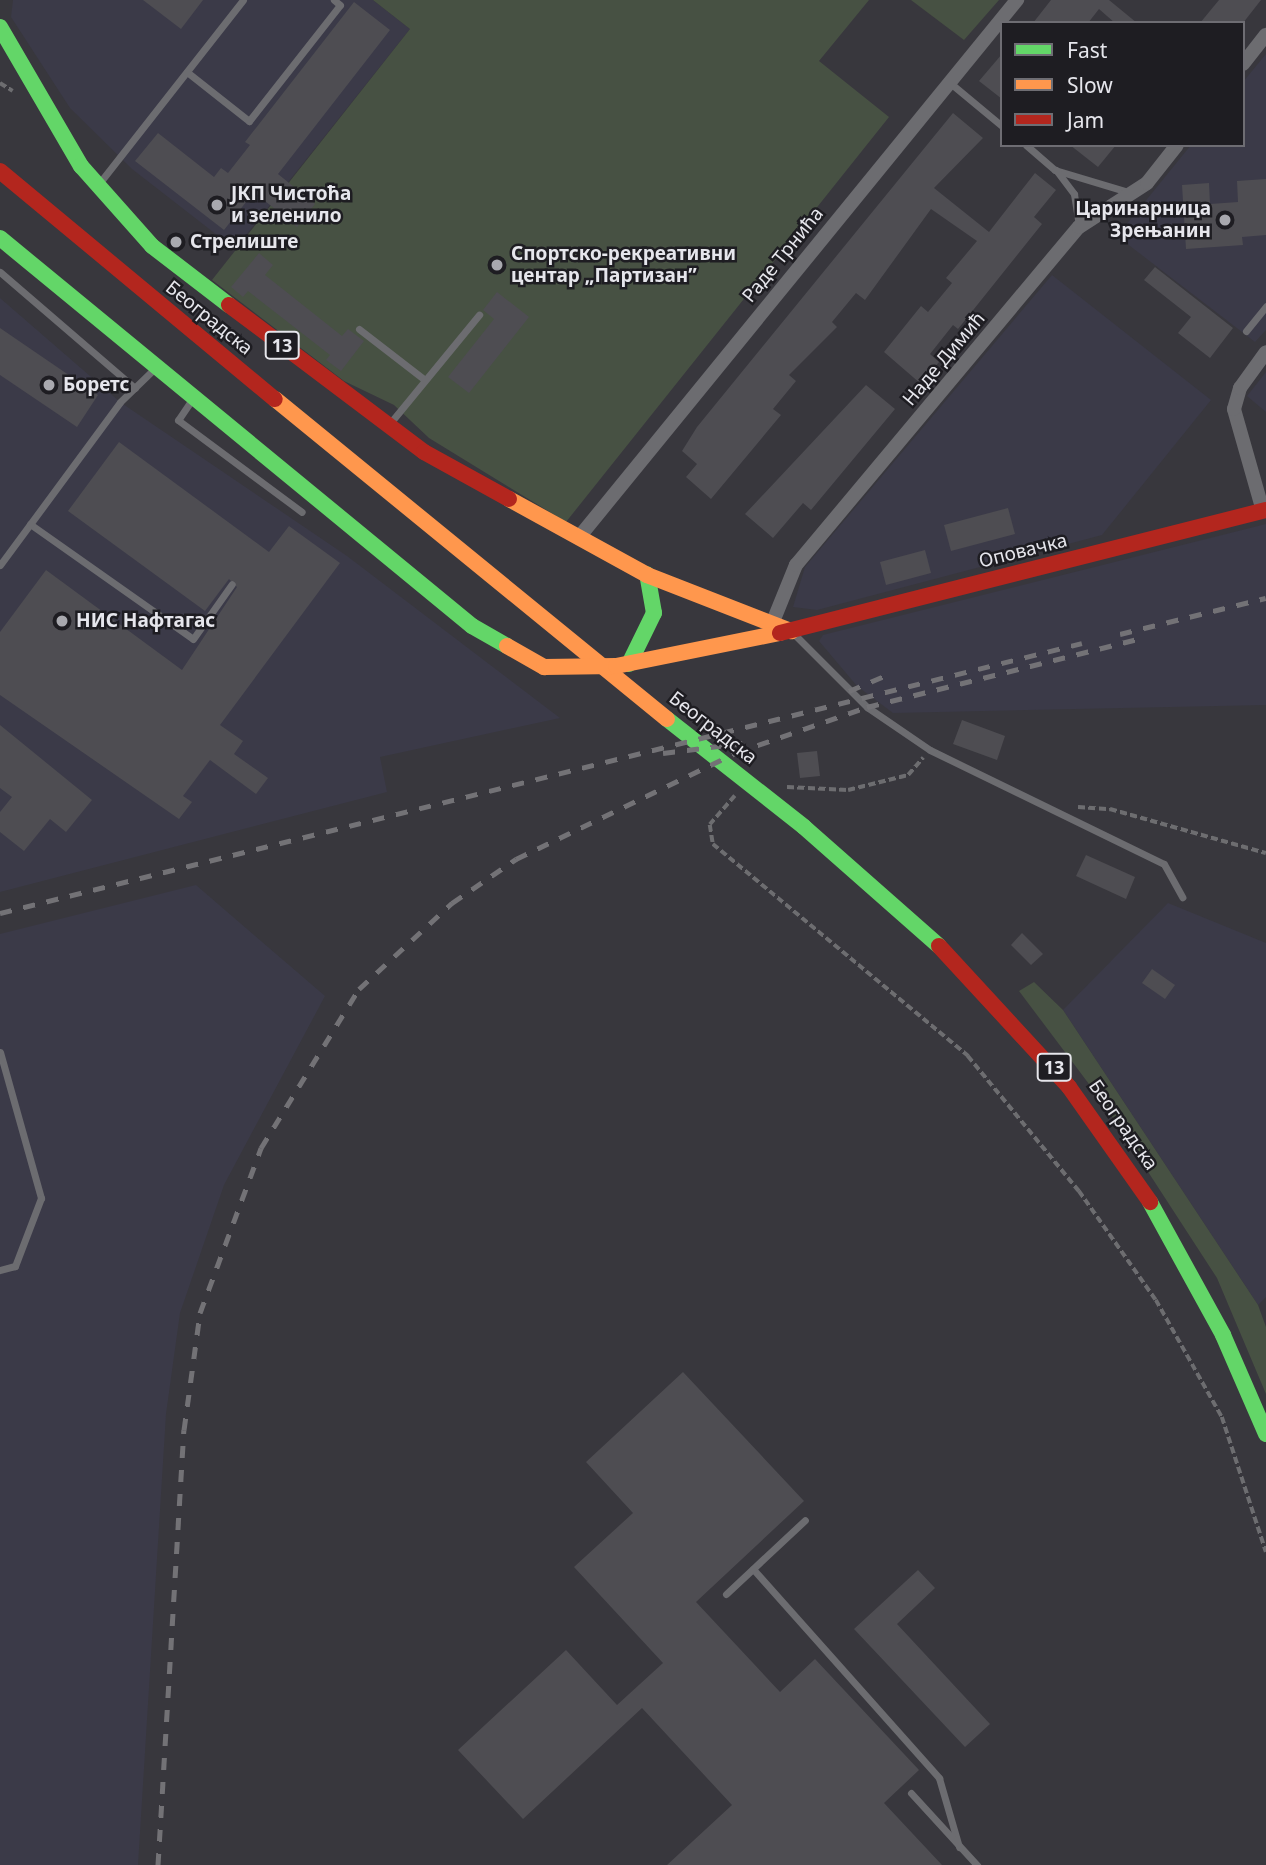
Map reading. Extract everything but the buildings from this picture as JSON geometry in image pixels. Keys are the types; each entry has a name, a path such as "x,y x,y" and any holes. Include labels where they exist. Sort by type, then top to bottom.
{"main road":[{"name":"13","path":"2,26 51,118 97,187 152,246 424,452 580,536 646,575 791,631"},
{"name":"Београдска","path":"0,171 546,623 804,827 935,939 1077,1096 1183,1257 1266,1434"},
{"name":"Оповачка","path":"0,238 155,369 503,649 544,667 629,664 791,631 1265,510"},
{"path":"629,664 654,613 646,575"}],"street":[{"name":"Раде Трнића","path":"580,536 1017,0"},
{"path":"1245,61 1266,35"},
{"name":"Наде Димић","path":"772,624 796,565 1079,227 1128,192 1147,183 1175,147"},
{"path":"1265,510 1234,409 1266,352"}],"lane":[{"path":"97,187 243,0"},
{"path":"187,72 249,121 340,5 334,0"},
{"path":"949,82 1000,124"},
{"path":"1028,147 1055,170 1074,194 1079,227"},
{"path":"1055,170 1128,192"},
{"path":"0,272 135,388"},
{"path":"1245,331 1266,306"},
{"path":"388,425 479,315"},
{"path":"359,329 425,380"},
{"path":"0,565 135,388 155,369"},
{"path":"192,399 178,419 302,512"},
{"path":"30,524 193,639 232,584"},
{"path":"791,631 855,697 930,750 1164,864 1182,897"},
{"path":"0,1054 41,1198 15,1266 0,1270"},
{"path":"726,1594 805,1520"},
{"path":"753,1569 939,1779 960,1847"},
{"path":"911,1793 976,1865"}],"path":[{"path":"784,787 848,790 908,775 930,750"},
{"path":"746,792 727,799 710,825 713,844 968,1056 1079,1191 1156,1300 1222,1417 1266,1552"},
{"path":"1046,806 1111,809 1266,853"}],"shaded area":[{"path":"13,0 373,0 410,29 235,249 132,169 70,108 11,17"},
{"path":"1266,54 1266,330 1255,342 1117,236 1189,147 1245,147 1245,80"},
{"path":"1052,275 1211,400 1102,535 817,610 793,607 805,567"},
{"path":"0,298 120,402 347,556 560,718 380,757 387,792 0,892"},
{"path":"1266,372 1266,412 1247,396"},
{"path":"1266,524 1266,705 893,713 857,686 819,641 823,635"},
{"path":"196,885 325,996 224,1185 180,1313 166,1414 138,1865 0,1865 0,934"},
{"path":"1168,903 1266,943 1266,1297 1258,1305 1063,1010"}],"green space":[{"name":"Спортско-рекреативни центар „Партизан”","path":"373,0 869,0 819,61 889,117 566,522 429,438 394,405 344,381 212,280 410,29"},
{"path":"911,0 999,0 964,40"},
{"path":"1034,982 1063,1010 1258,1305 1266,1327 1266,1394 1217,1278 1104,1104 1019,991"}],"railway":[{"path":"1120,634 1266,598"},
{"path":"158,1865 184,1430 200,1313 261,1148 359,989 452,903 516,859 735,753 867,707 1138,639"},
{"path":"0,913 1082,643"},
{"path":"849,691 885,676"},
{"path":"663,753 742,743"}],"traffic: fast":[{"path":"0,27 81,166 152,246 229,305"},
{"path":"0,238 472,626 507,646"},
{"path":"629,664 654,613 647,575"},
{"path":"667,719 804,827 939,946"},
{"path":"1150,1202 1223,1335 1266,1434"}],"traffic: slow":[{"path":"275,399 667,719"},
{"path":"509,499 647,575 791,631"},
{"path":"507,646 544,667 616,666 780,633"}],"traffic: jam":[{"path":"0,171 275,399"},
{"path":"229,305 424,452 509,499"},
{"path":"780,633 1266,510"},
{"path":"939,946 1069,1087 1150,1202"}],"place":[{"name":"ЈКП Чистоћа и зеленило","path":"217,205"},
{"name":"Царинарница Зрењанин","path":"1225,220"},
{"name":"Стрелиште","path":"176,242"},
{"name":"Спортско-рекреативни центар „Партизан”","path":"497,265"},
{"name":"Боретс","path":"49,385"},
{"name":"НИС Нафтагас","path":"62,621"}]}
